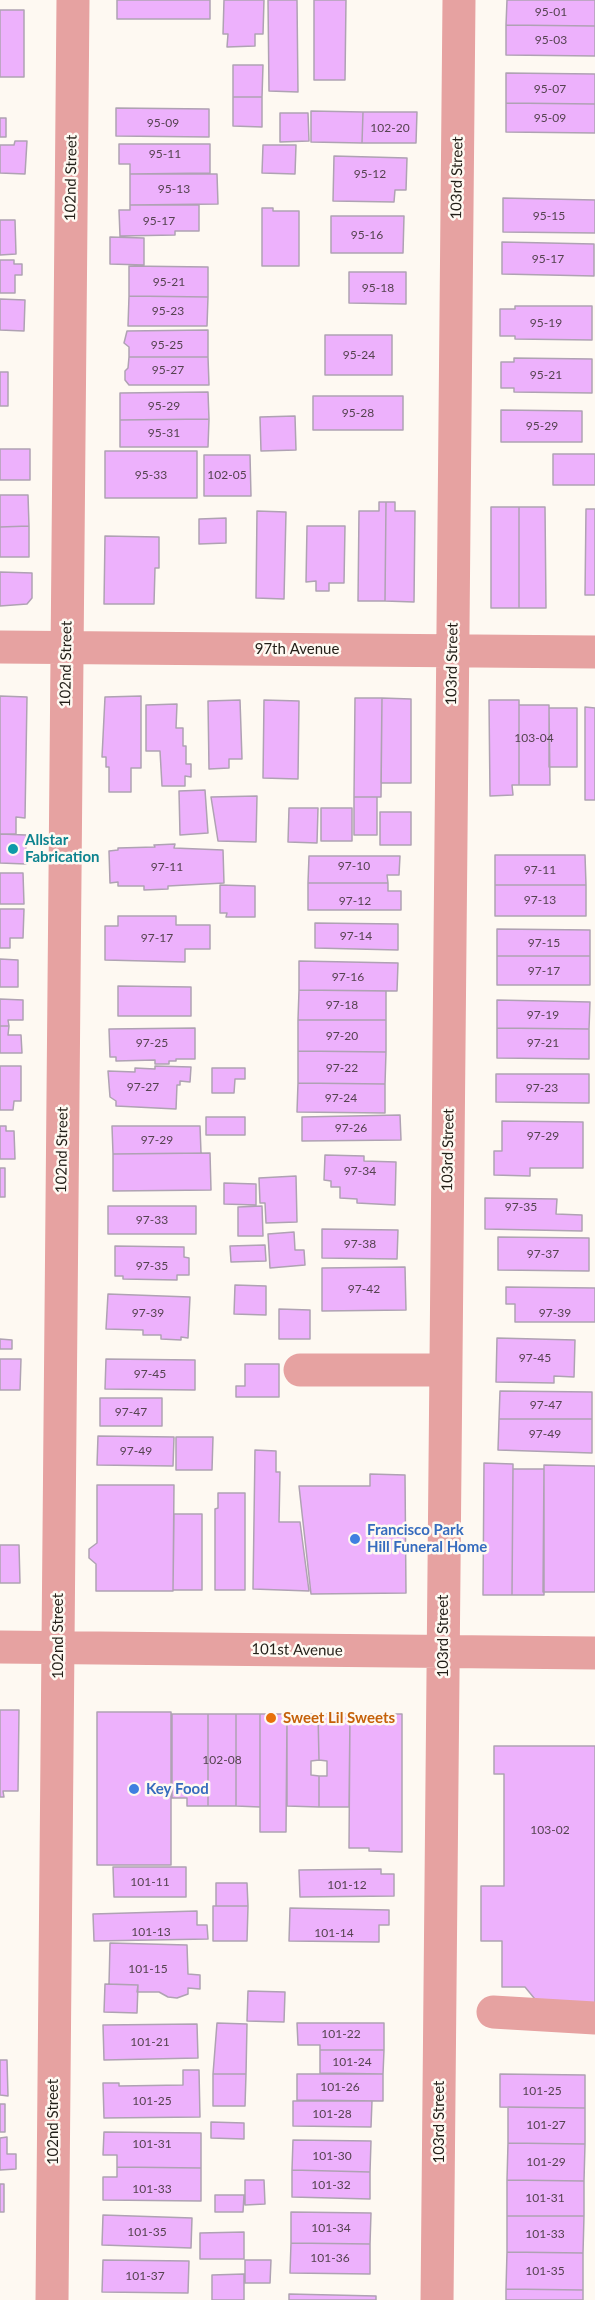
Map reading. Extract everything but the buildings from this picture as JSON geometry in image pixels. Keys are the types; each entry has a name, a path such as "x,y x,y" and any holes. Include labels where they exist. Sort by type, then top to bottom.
{"street":[{"name":"102nd Street","path":"52,2300 73,0"},
{"name":"103rd Street","path":"437,2300 459,0"},
{"name":"97th Avenue","path":"0,647 595,652"},
{"path":"300,1370 445,1370"},
{"name":"101st Avenue","path":"0,1647 595,1653"},
{"path":"493,2012 595,2018"}],"place":[{"name":"Allstar Fabrication","path":"13,849"},
{"name":"Francisco Park Hill Funeral Home","path":"355,1539"},
{"name":"Sweet Lil Sweets","path":"271,1718"},
{"name":"Key Food","path":"134,1789"}]}
